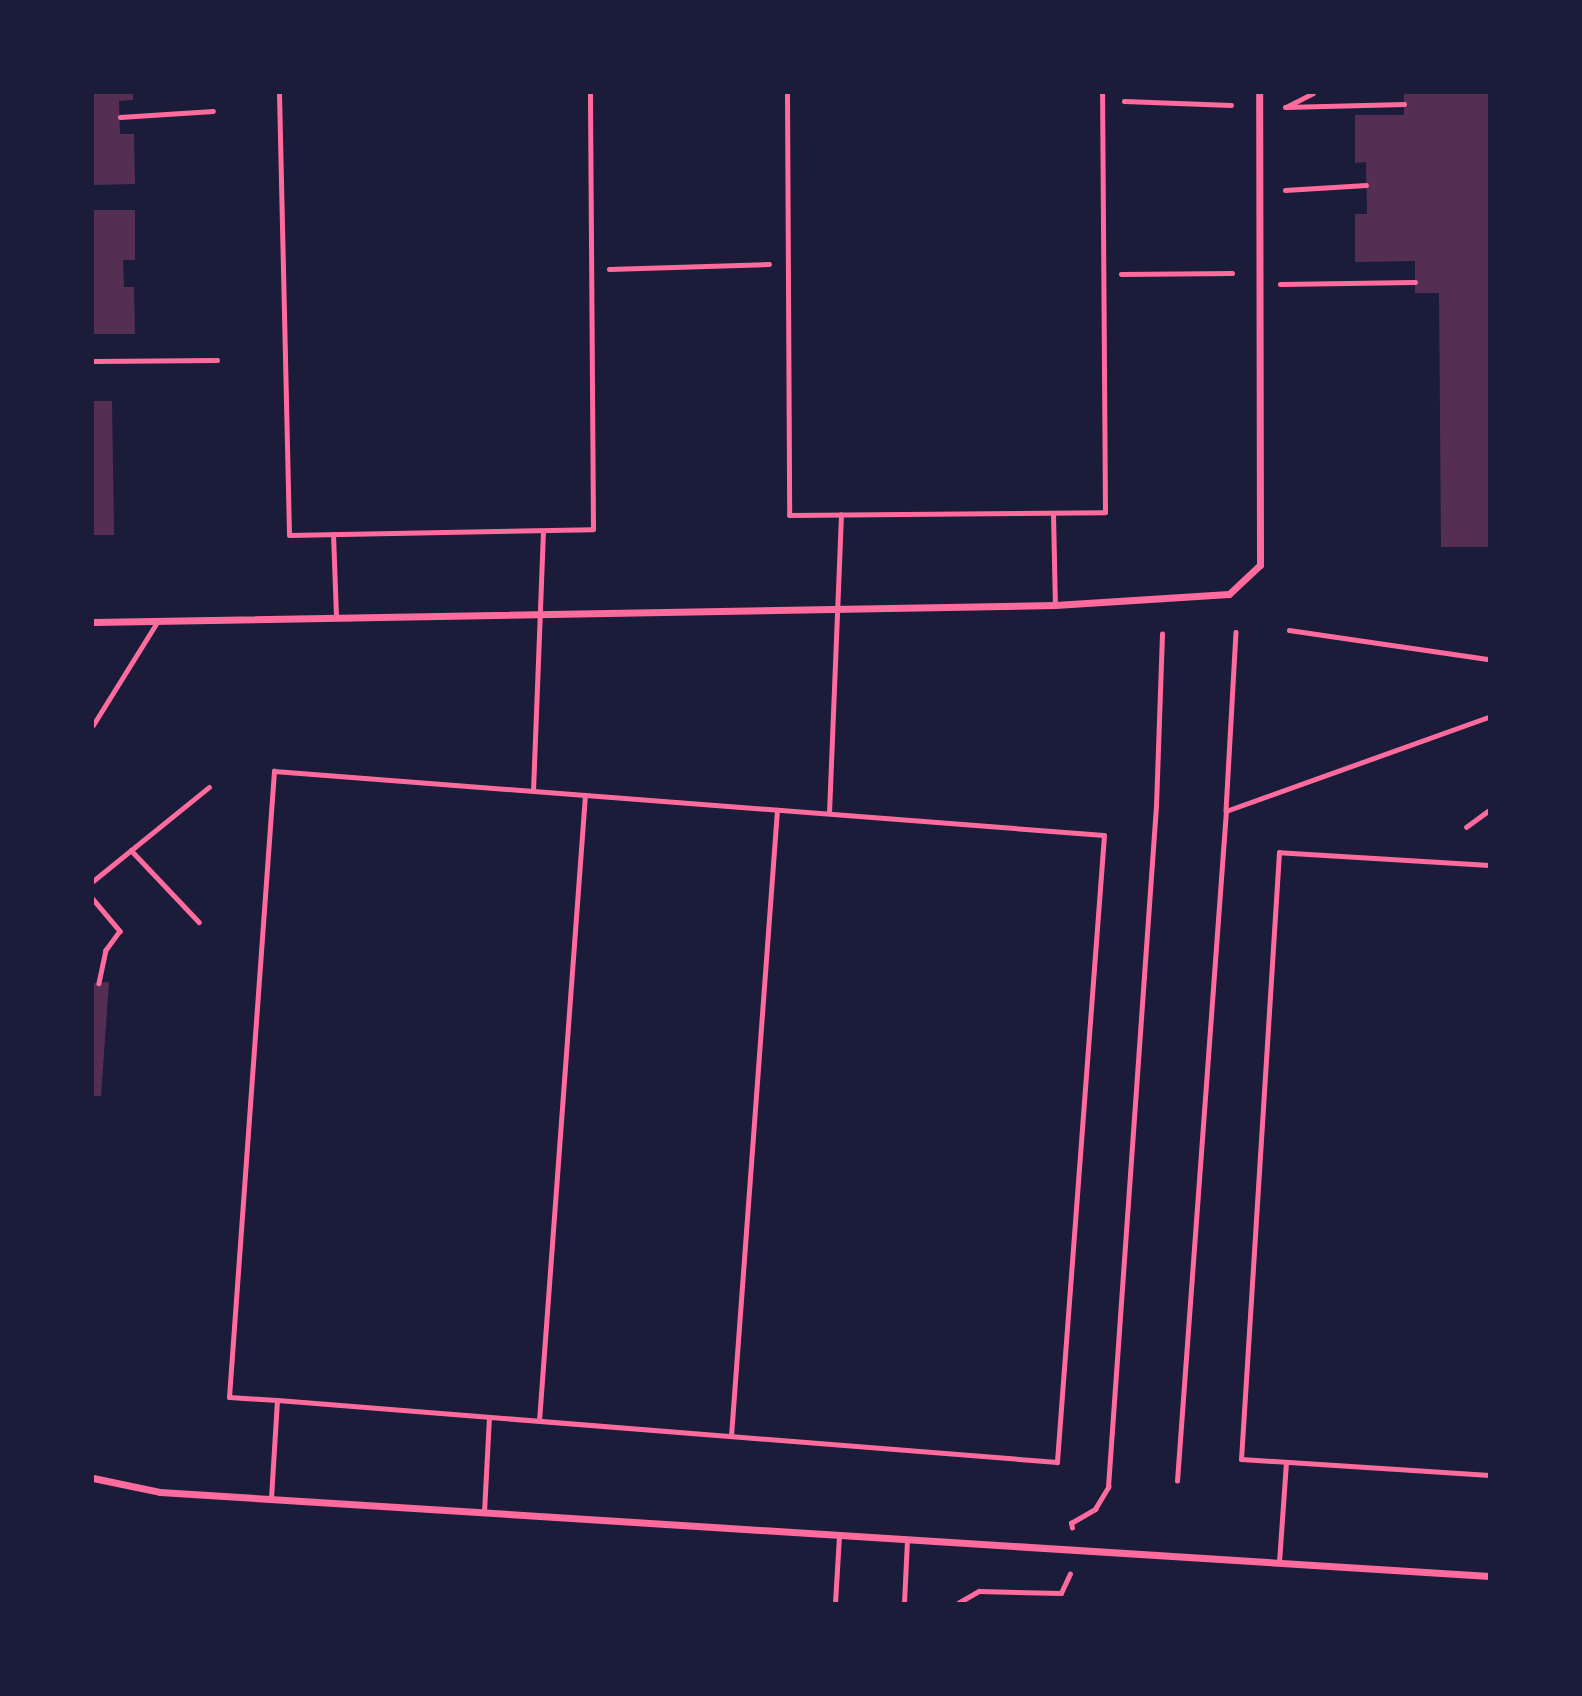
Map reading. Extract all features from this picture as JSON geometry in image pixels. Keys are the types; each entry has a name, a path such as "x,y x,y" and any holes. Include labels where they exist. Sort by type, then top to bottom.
{"street":[{"path":"93,622 1055,605 1229,594 1260,565 1259,93"},
{"path":"93,1478 160,1492 1489,1576"}],"lane":[{"path":"279,93 289,536 593,529 590,93"},
{"path":"787,93 789,514 1105,512 1102,93"},
{"path":"1053,513 1055,605"},
{"path":"829,813 841,514"},
{"path":"533,791 543,615 543,531"},
{"path":"333,534 336,617"},
{"path":"93,725 158,622"},
{"path":"274,771 777,810 1104,835 1057,1462 229,1397 274,771"},
{"path":"539,1421 585,795"},
{"path":"730,1436 777,810"},
{"path":"1489,865 1279,852 1241,1459 1489,1475"},
{"path":"271,1498 277,1401"},
{"path":"484,1512 489,1417"},
{"path":"1279,1562 1286,1462"},
{"path":"835,1603 839,1536"},
{"path":"904,1603 907,1539"}],"path":[{"path":"1285,107 1313,93"},
{"path":"1144,101 1231,105"},
{"path":"1277,107 1404,104"},
{"path":"120,117 213,111"},
{"path":"1285,190 1366,186"},
{"path":"591,269 788,264"},
{"path":"1146,274 1233,273"},
{"path":"1279,283 1415,282"},
{"path":"93,361 217,360"},
{"path":"1289,630 1489,659"},
{"path":"1177,1481 1226,811 1236,632"},
{"path":"1072,1530 1072,1523 1095,1509 1108,1487 1156,806 1161,634"},
{"path":"1226,811 1489,717"},
{"path":"93,881 209,787"},
{"path":"1466,827 1489,810"},
{"path":"131,850 199,922"},
{"path":"93,899 120,931 106,950 99,983"},
{"path":"958,1603 979,1591 1061,1593 1070,1574"}],"building":[{"path":"93,93 133,93 133,100 119,101 120,134 134,134 135,184 93,185"},
{"path":"1404,93 1489,93 1489,547 1441,547 1439,293 1415,293 1415,261 1355,262 1355,214 1367,214 1366,162 1355,163 1355,115 1404,115"},
{"path":"93,210 135,210 135,260 123,260 124,287 134,287 135,334 93,334"},
{"path":"93,401 112,401 114,535 93,535"},
{"path":"109,982 101,1096 93,1096 93,983"}]}
